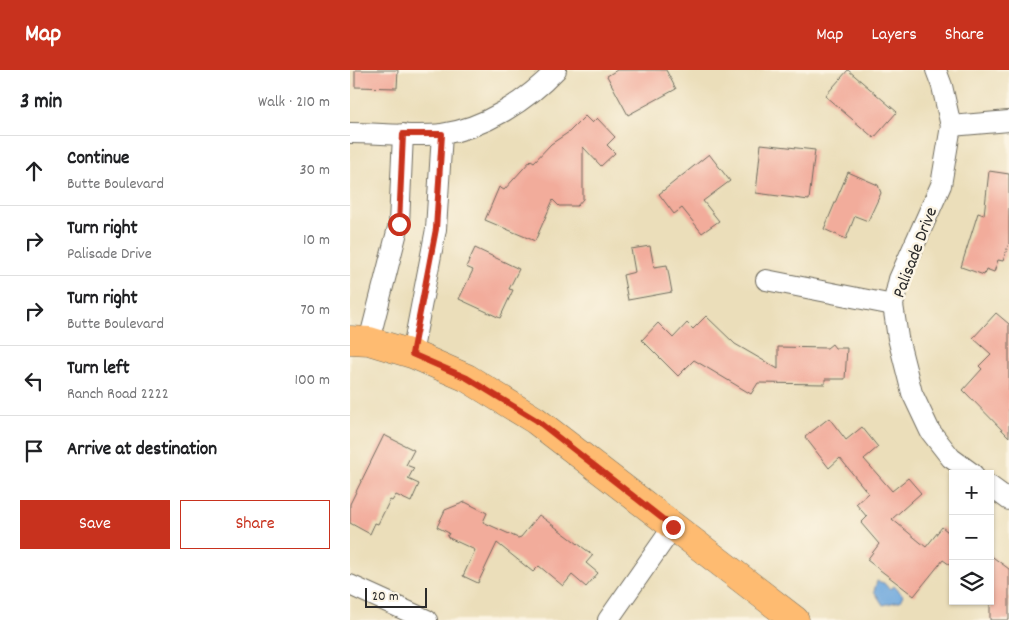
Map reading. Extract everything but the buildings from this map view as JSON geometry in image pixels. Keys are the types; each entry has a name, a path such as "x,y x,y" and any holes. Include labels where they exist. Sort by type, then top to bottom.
{"main road":[{"path":"360,341 412,354 467,378 536,420 795,620"}],"street":[{"path":"350,133 442,134 485,122 528,94 556,70"},
{"name":"Palisade Drive","path":"936,70 942,86 951,126 941,185 899,279 893,305 898,338 912,393 930,431 951,458 968,470"},
{"path":"951,126 1009,122"},
{"path":"360,341 399,224 403,134"},
{"path":"412,354 436,229 442,134"},
{"path":"766,280 893,305"},
{"path":"994,489 1009,500"},
{"path":"608,620 673,527"},
{"path":"350,584 427,620"}],"water":[{"path":"877,581 884,583 889,589 894,586 903,595 900,601 883,605 874,591"}],"route":[{"path":"399,224 403,134 442,134 436,229 412,354 467,378 536,420 673,527"}]}
